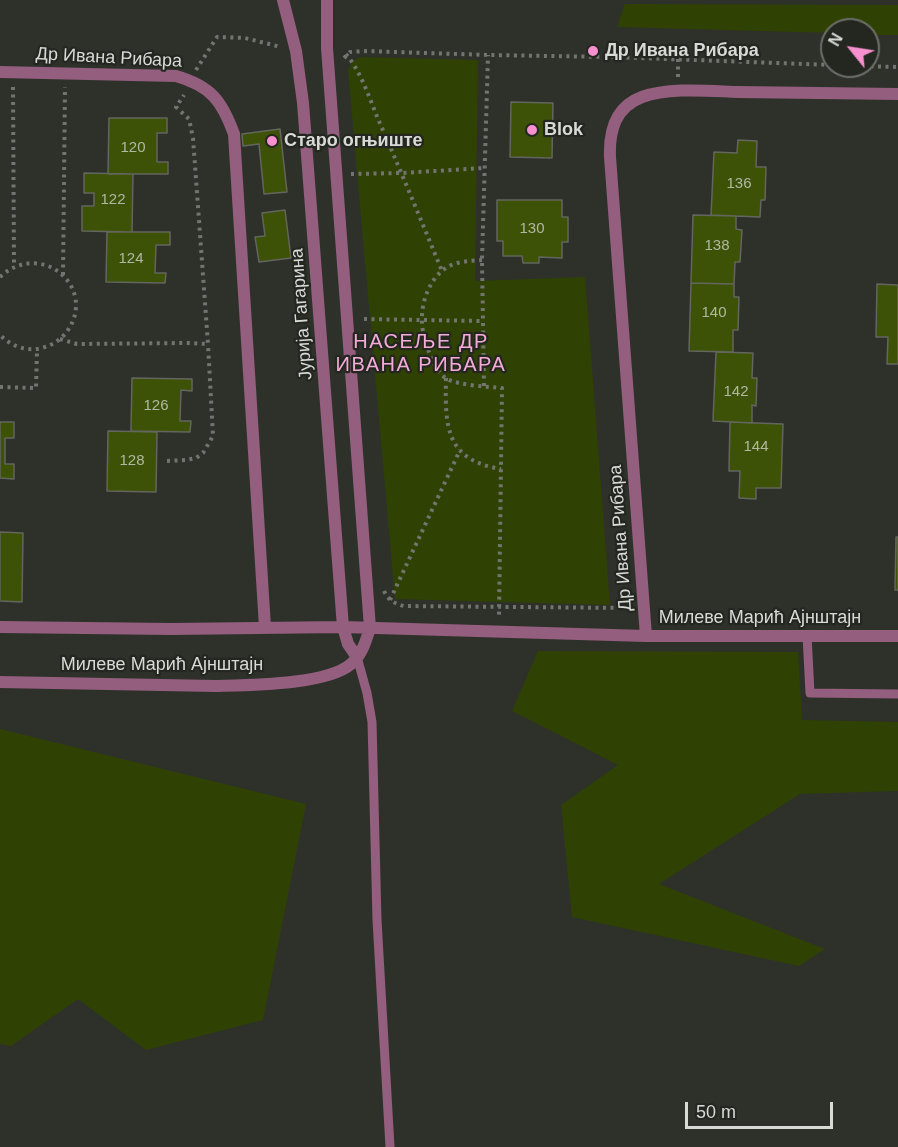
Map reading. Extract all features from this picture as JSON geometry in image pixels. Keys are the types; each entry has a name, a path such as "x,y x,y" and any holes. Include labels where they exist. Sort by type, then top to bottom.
{"street":[{"name":"Јурија Гагарина","path":"283,0 296,51 303,102 343,627 348,644 357,657"},
{"path":"327,0 327,48 370,628 357,657"},
{"name":"Др Ивана Рибара","path":"6,72 176,76 192,81 215,97 223,106 234,134 265,627"},
{"name":"Др Ивана Рибара","path":"646,636 609,141 618,114 642,97 678,91 898,94"},
{"name":"Милеве Марић Ајнштајн","path":"0,627 171,629 343,627 646,636 898,636"},
{"name":"Милеве Марић Ајнштајн","path":"0,682 250,685 328,675 350,665 357,657"}],"lane":[{"path":"807,635 810,693 898,694"},
{"path":"357,657 372,722 377,920 390,1147"}],"path":[{"path":"167,461 196,458 203,453 213,436 193,138 189,119 176,107 217,37 245,38 296,51"},
{"path":"327,48 340,48 354,63 442,272"},
{"path":"346,54 354,51 367,51 820,65"},
{"path":"343,64 346,54"},
{"path":"484,386 482,260 488,55"},
{"path":"678,59 678,77"},
{"path":"880,66 898,67"},
{"path":"6,72 14,267"},
{"path":"63,275 66,73"},
{"path":"350,163 351,174 484,168"},
{"path":"482,260 460,262 447,267 435,278 423,304 422,320 425,343 434,366 446,378 456,382 502,388 500,632"},
{"path":"0,277 14,267 31,262 40,263 63,275 73,290 75,299 71,325 53,344 37,350 20,348 0,335"},
{"path":"363,308 364,319 482,321"},
{"path":"60,339 77,344 208,344"},
{"path":"0,387 36,388 37,350"},
{"path":"446,378 445,410 449,433 455,444 466,457 488,467 501,469"},
{"path":"390,600 460,450"},
{"path":"383,586 390,600 404,606 644,608"}],"green space":[{"path":"625,4 898,5 898,35 880,35 880,18 820,18 820,33 617,27"},
{"path":"360,57 478,60 475,281 585,277 610,605 395,599 348,70 353,61"},
{"path":"538,651 798,652 802,720 898,722 898,791 800,794 659,884 825,949 799,966 572,917 561,805 618,765 512,711"},
{"path":"0,729 306,804 263,1020 146,1050 78,999 11,1046 0,1044"}],"building":[{"name":"Blok","path":"511,102 553,103 552,158 510,157"},
{"path":"109,118 167,118 167,133 157,133 157,162 168,162 168,174 108,174"},
{"path":"280,129 287,192 264,194 259,144 243,146 242,134"},
{"path":"738,140 757,141 756,167 766,167 765,200 761,200 760,217 711,215 714,152 737,153"},
{"path":"84,173 133,174 132,232 82,231 82,206 94,206 94,193 84,193"},
{"path":"497,200 562,200 562,217 568,217 568,242 562,242 562,258 539,257 539,263 523,263 522,256 503,256 503,241 497,241"},
{"path":"285,210 291,258 259,262 255,237 265,236 262,213"},
{"path":"693,215 736,216 736,229 742,230 740,262 735,262 734,284 691,283"},
{"path":"107,232 170,232 170,245 156,245 155,273 166,273 165,283 106,282"},
{"path":"691,283 734,284 734,297 739,297 738,330 733,330 733,352 689,351"},
{"path":"877,284 898,285 898,364 887,364 888,337 876,337"},
{"path":"716,352 753,353 752,378 757,378 756,406 752,405 752,423 713,421"},
{"path":"132,378 192,379 192,391 181,390 180,421 191,421 190,432 131,431"},
{"path":"0,422 14,422 14,438 5,438 5,464 14,464 14,479 0,478"},
{"path":"730,422 783,424 781,488 756,488 756,499 739,498 740,471 729,471"},
{"path":"108,431 157,432 156,492 107,491"},
{"path":"0,532 23,533 22,602 0,601"},
{"path":"896,537 898,537 898,590 895,590"}],"place":[{"name":"Др Ивана Рибара","path":"593,51"},
{"name":"Blok","path":"532,130"},
{"name":"Старо огњиште","path":"272,141"}],"district":[{"name":"НАСЕЉЕ ДР ИВАНА РИБАРА","path":"421,354"}]}
